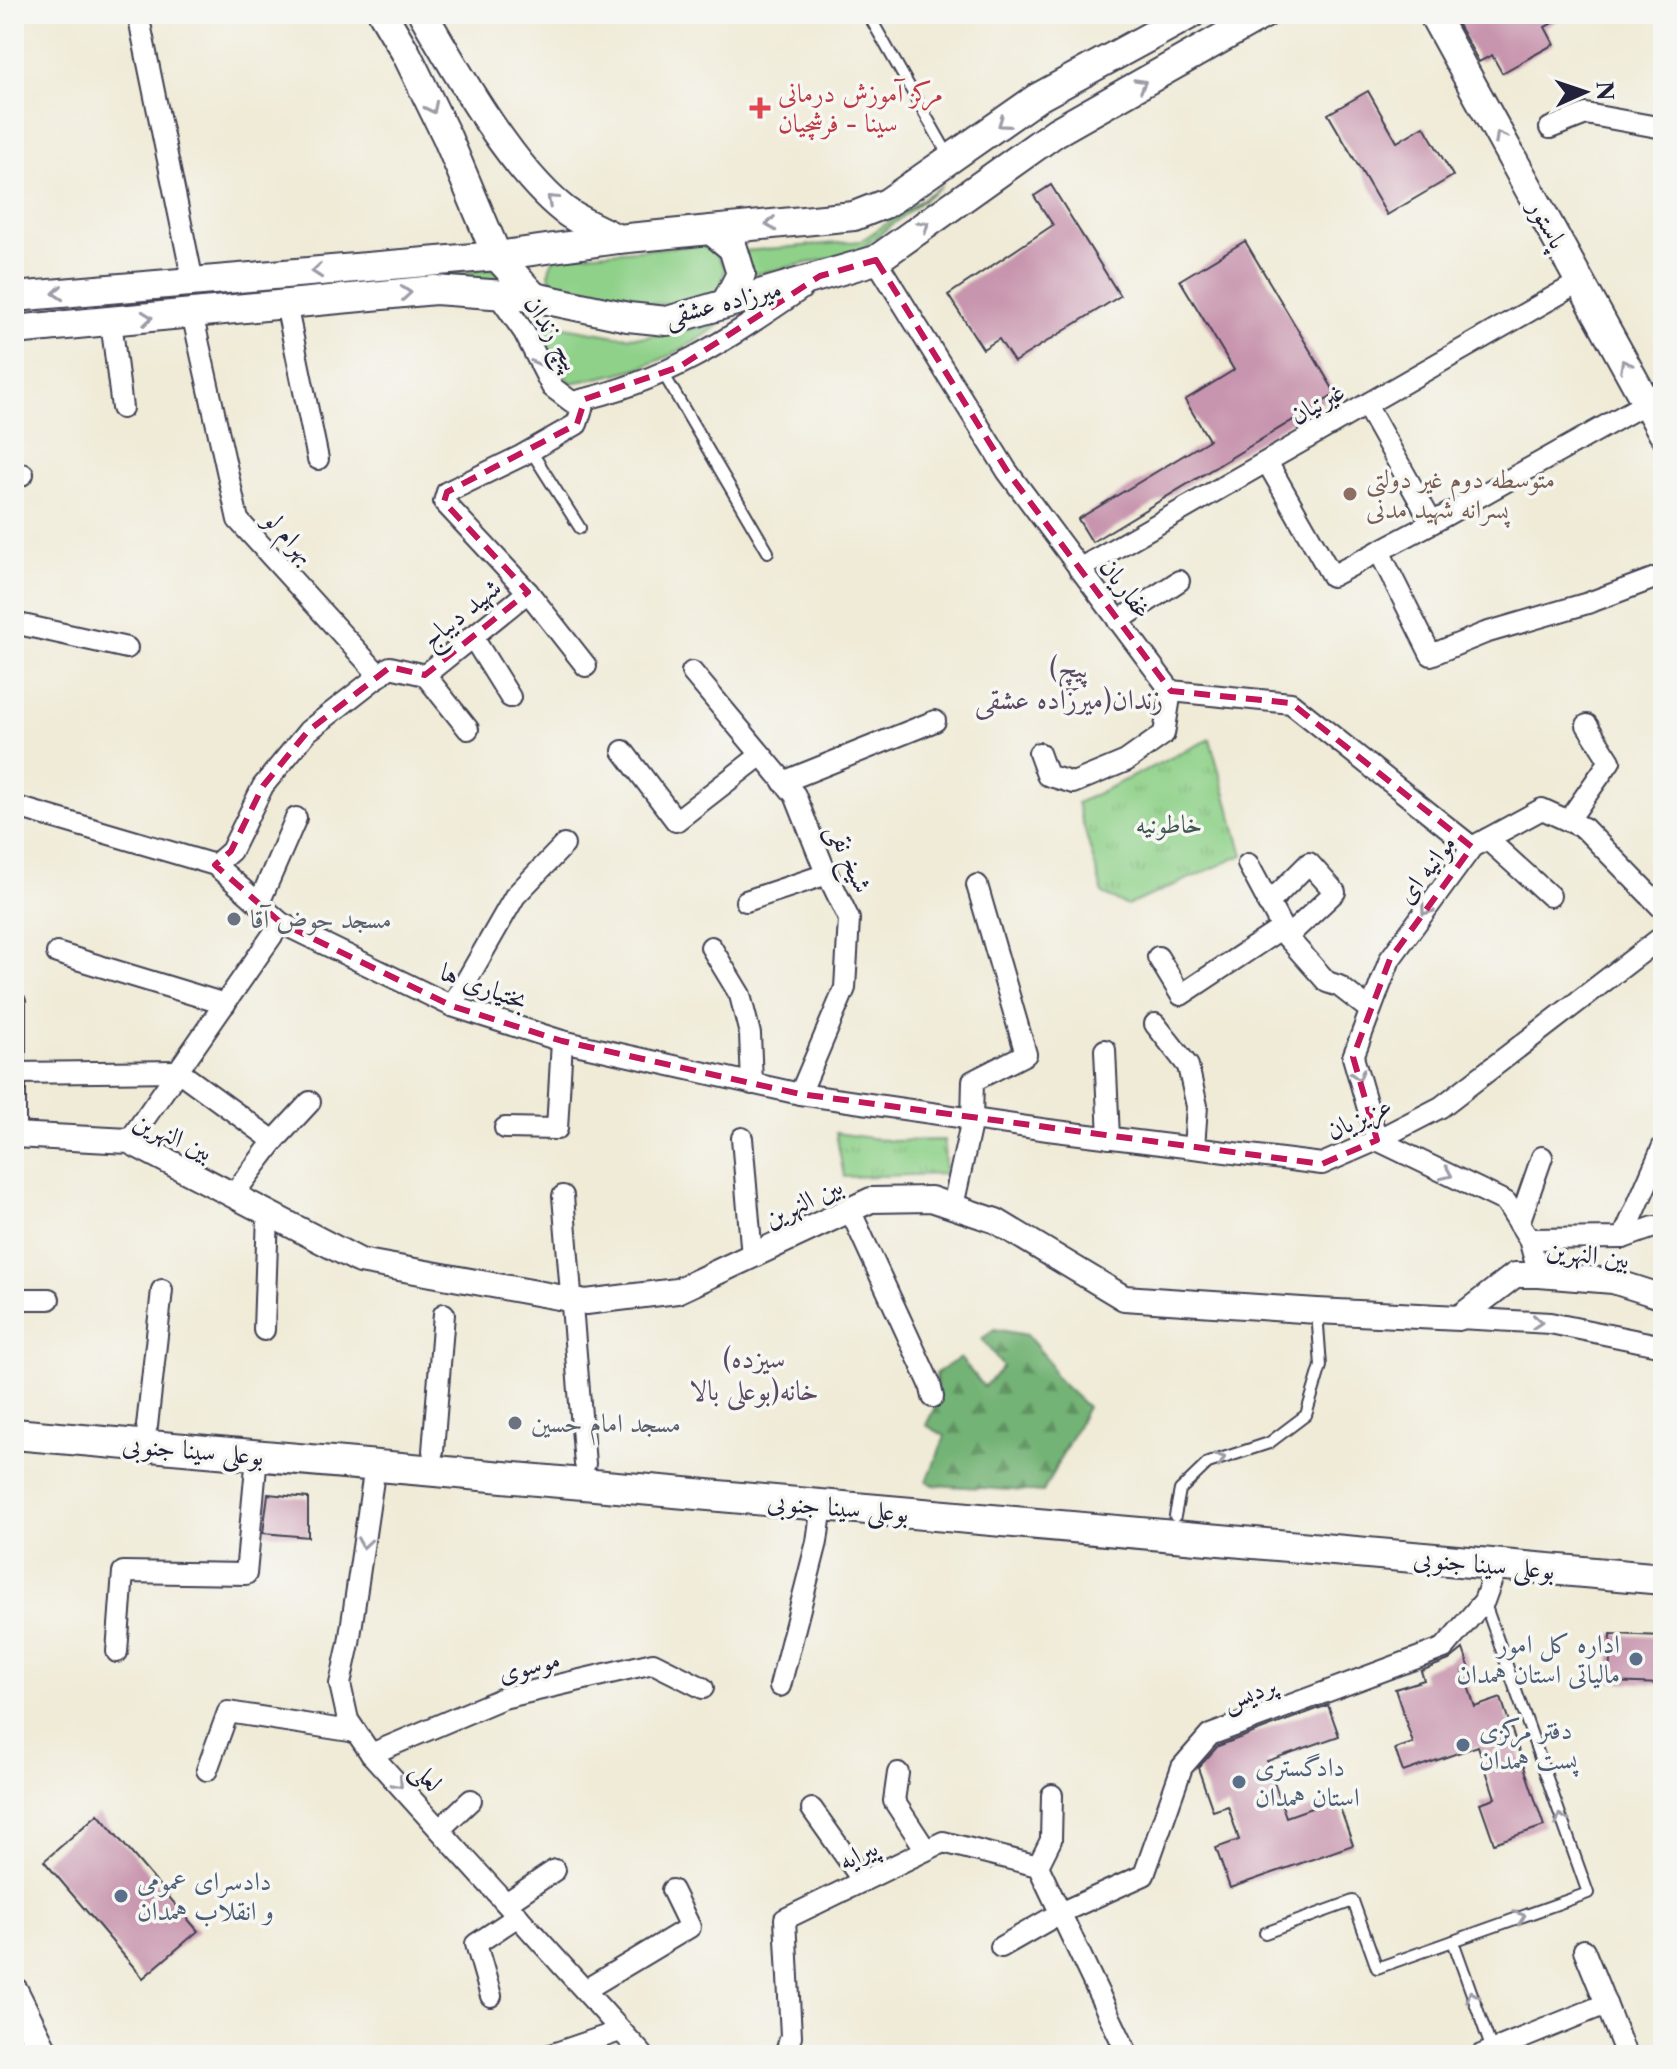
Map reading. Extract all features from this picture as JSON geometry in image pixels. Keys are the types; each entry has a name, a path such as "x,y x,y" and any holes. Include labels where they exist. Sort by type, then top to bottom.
{"main road":[{"path":"383,14 406,53 447,137 497,256 534,297"},
{"path":"14,297 497,256 618,239 854,216 887,203 1037,98 1191,14"},
{"name":"میرزاده عشقی","path":"14,330 435,290 534,297 628,317 667,321 876,260 1056,132 1264,14"},
{"name":"پاستور","path":"1433,14 1663,433"},
{"path":"406,53 429,24 491,122 537,186 566,212 618,239"},
{"path":"1037,98 1056,132"},
{"path":"711,230 733,248 741,274 726,303"},
{"name":"بوعلی سینا جنوبی","path":"14,1414 1663,1559"},
{"name":"بوعلی سینا جنوبی","path":"14,1434 1663,1579"},
{"path":"14,1992 45,2055"}],"street":[{"path":"138,14 193,282"},
{"path":"1550,128 1586,114 1663,128"},
{"name":"غفاریان","path":"876,260 1007,471 1171,691"},
{"name":"پیچ زندان","path":"498,295 524,332 552,387 572,402 609,394 679,367 752,323 820,276"},
{"name":"غیرتیان","path":"1079,569 1580,282"},
{"path":"286,304 318,459"},
{"name":"بهرام لو","path":"192,313 238,520 380,676"},
{"path":"111,321 122,408"},
{"name":"شهید دیباج","path":"380,676 390,667 425,675 528,592 444,502 447,492 531,451 577,424 585,399"},
{"path":"1267,462 1332,576 1646,403"},
{"path":"1366,405 1432,523"},
{"path":"1379,551 1431,655 1485,633 1588,603 1663,575"},
{"path":"1118,621 1179,581"},
{"path":"528,592 586,666"},
{"path":"14,623 127,648"},
{"path":"472,636 510,697"},
{"name":"شیخ نقی","path":"692,672 795,795 849,919 845,988 800,1094"},
{"path":"425,675 468,729"},
{"path":"215,865 231,851 263,786 308,731 380,676"},
{"path":"1039,753 1047,775 1073,783 1126,761 1164,734 1171,691 1291,703 1550,896"},
{"path":"783,782 935,721"},
{"path":"1568,821 1610,761 1587,725"},
{"path":"623,751 676,821 761,755"},
{"name":"بختیاری ها","path":"14,806 215,865 281,923 452,1006 562,1041 752,1084 972,1119"},
{"name":"موانیه ای","path":"1377,1140 1353,1057 1390,959 1479,843 1542,809 1584,828 1663,909"},
{"path":"259,903 296,818"},
{"path":"452,1006 515,896 564,845"},
{"path":"1158,957 1181,995 1284,933 1335,892 1309,863 1268,904"},
{"path":"1248,864 1284,933 1327,982 1339,986 1370,1010"},
{"path":"746,901 827,874"},
{"path":"953,1206 972,1119 973,1081 1026,1054 977,885"},
{"path":"129,1141 281,923"},
{"name":"عزیزیان","path":"972,1119 1322,1164 1441,1107 1663,936"},
{"path":"711,947 740,995 750,1034 752,1084"},
{"path":"57,953 225,1004"},
{"path":"14,1135 15,1002"},
{"path":"1155,1024 1188,1066 1197,1106 1194,1148"},
{"path":"505,1128 557,1129 562,1041"},
{"path":"1105,1050 1109,1138"},
{"path":"15,1073 178,1071 274,1141"},
{"path":"233,1195 274,1141 310,1102"},
{"name":"بین النهرین","path":"14,1135 129,1141 360,1261 586,1302 677,1291 871,1200 931,1199 996,1221 1124,1298 1459,1318 1515,1275 1613,1281 1663,1297"},
{"path":"742,1138 752,1257"},
{"path":"1377,1140 1506,1202 1524,1231 1539,1275"},
{"path":"1623,1238 1663,1146"},
{"path":"1524,1231 1542,1157"},
{"path":"563,1196 585,1464"},
{"path":"850,1210 930,1384 933,1397"},
{"path":"264,1330 268,1213"},
{"path":"1524,1231 1623,1238 1654,1227 1663,1228"},
{"path":"147,1426 162,1290"},
{"path":"14,1299 49,1299"},
{"path":"433,1451 444,1314"},
{"path":"1459,1318 1550,1323 1663,1346"},
{"path":"117,1652 123,1572 246,1574 257,1456"},
{"name":"لعلی","path":"375,1466 340,1684 348,1720 371,1754 643,2055"},
{"path":"780,1686 817,1542 822,1505"},
{"name":"پردیس","path":"1001,1947 1062,1912 1144,1875 1182,1767 1210,1735 1444,1648 1484,1601 1497,1565"},
{"name":"موسوی","path":"371,1754 503,1698 653,1663 703,1688"},
{"path":"207,1770 228,1712 356,1732"},
{"path":"898,1773 894,1801 926,1850"},
{"path":"1052,1795 1051,1840 1038,1866 1062,1912 1125,2054"},
{"path":"440,1829 471,1800"},
{"path":"812,1809 863,1881"},
{"name":"پیرایه","path":"785,2055 791,2036 785,1919 943,1842 1038,1866"},
{"path":"491,1996 476,1944 555,1870"},
{"path":"585,1990 690,1927 672,1890"},
{"path":"1584,1950 1626,2055"},
{"path":"1489,2053 1606,2004"},
{"path":"550,2055 620,2031"}],"lane":[{"path":"868,14 951,159"},
{"path":"663,373 768,552"},
{"path":"531,451 580,528"},
{"path":"1175,1516 1180,1490 1208,1463 1269,1443 1306,1415 1321,1366 1317,1311"},
{"path":"1265,1933 1353,1901 1377,1968 1588,1893 1484,1601"},
{"path":"1453,1941 1489,2053"}],"highlighted area":[{"path":"876,260 1007,471 1171,691 1291,703 1472,847 1390,959 1353,1057 1377,1140 1322,1164 800,1094 562,1041 452,1006 281,923 215,865 231,851 263,786 308,731 390,667 425,675 528,592 444,502 447,492 577,424 585,399 679,367 820,276"}],"green space":[{"path":"942,185 856,253 750,275 745,251 861,241"},
{"path":"704,245 715,252 725,268 720,290 685,306 593,299 555,289 549,276 556,256"},
{"path":"494,269 503,283 355,285"},
{"path":"531,321 616,336 644,337 721,324 684,348 650,364 570,383"},
{"name":"خاطونیه","path":"1210,739 1243,855 1127,906 1103,894 1077,803"},
{"path":"836,1133 892,1141 944,1140 945,1174 844,1177"},
{"path":"994,1329 1027,1335 1048,1360 1055,1377 1087,1407 1043,1492 933,1485 927,1481 945,1436 926,1425 937,1403 936,1373 960,1358 984,1387 1003,1367 982,1339"}],"building":[{"path":"1452,14 1570,14 1545,27 1554,44 1502,73 1492,55 1479,62"},
{"path":"1368,91 1397,142 1424,126 1453,176 1387,215 1328,114"},
{"path":"1051,185 1120,296 1014,362 999,339 983,349 948,295 1053,225 1034,196"},
{"path":"1245,241 1336,394 1092,542 1078,519 1209,440 1185,400 1234,370 1180,280"},
{"path":"268,1494 308,1498 308,1537 263,1533"},
{"name":"اداره کل امور مالیاتی استان همدان","path":"1611,1634 1663,1636 1663,1684 1609,1682"},
{"name":"دفتر مرکزی پست همدان","path":"1463,1649 1470,1669 1463,1671 1475,1707 1501,1698 1544,1826 1494,1843 1480,1803 1495,1798 1478,1746 1403,1772 1395,1749 1413,1743 1395,1689 1424,1680 1421,1671 1449,1660"},
{"name":"دادگستری استان همدان","path":"1328,1705 1339,1736 1267,1761 1286,1817 1337,1799 1353,1845 1230,1888 1216,1848 1239,1840 1228,1806 1213,1811 1198,1768 1218,1746"},
{"name":"دادسرای عمومی و انقلاب همدان","path":"98,1814 198,1931 143,1978 44,1861"}],"place":[{"name":"مرکز آموزش درمانی سینا - فرشچیان","path":"760,108"},
{"name":"متوسطه دوم غیر دولتی پسرانه شهید مدنی","path":"1350,494"},
{"name":"مسجد حوض آقا","path":"234,919"},
{"name":"مسجد امام حسین","path":"515,1423"},
{"name":"اداره کل امور مالیاتی استان همدان","path":"1636,1659"},
{"name":"دفتر مرکزی پست همدان","path":"1463,1745"},
{"name":"دادگستری استان همدان","path":"1239,1782"},
{"name":"دادسرای عمومی و انقلاب همدان","path":"121,1896"}],"district":[{"name":"(پیچ زندان(میرزاده عشقی","path":"1069,683"},
{"name":"(سیزده خانه(بوعلی بالا","path":"754,1374"}]}
